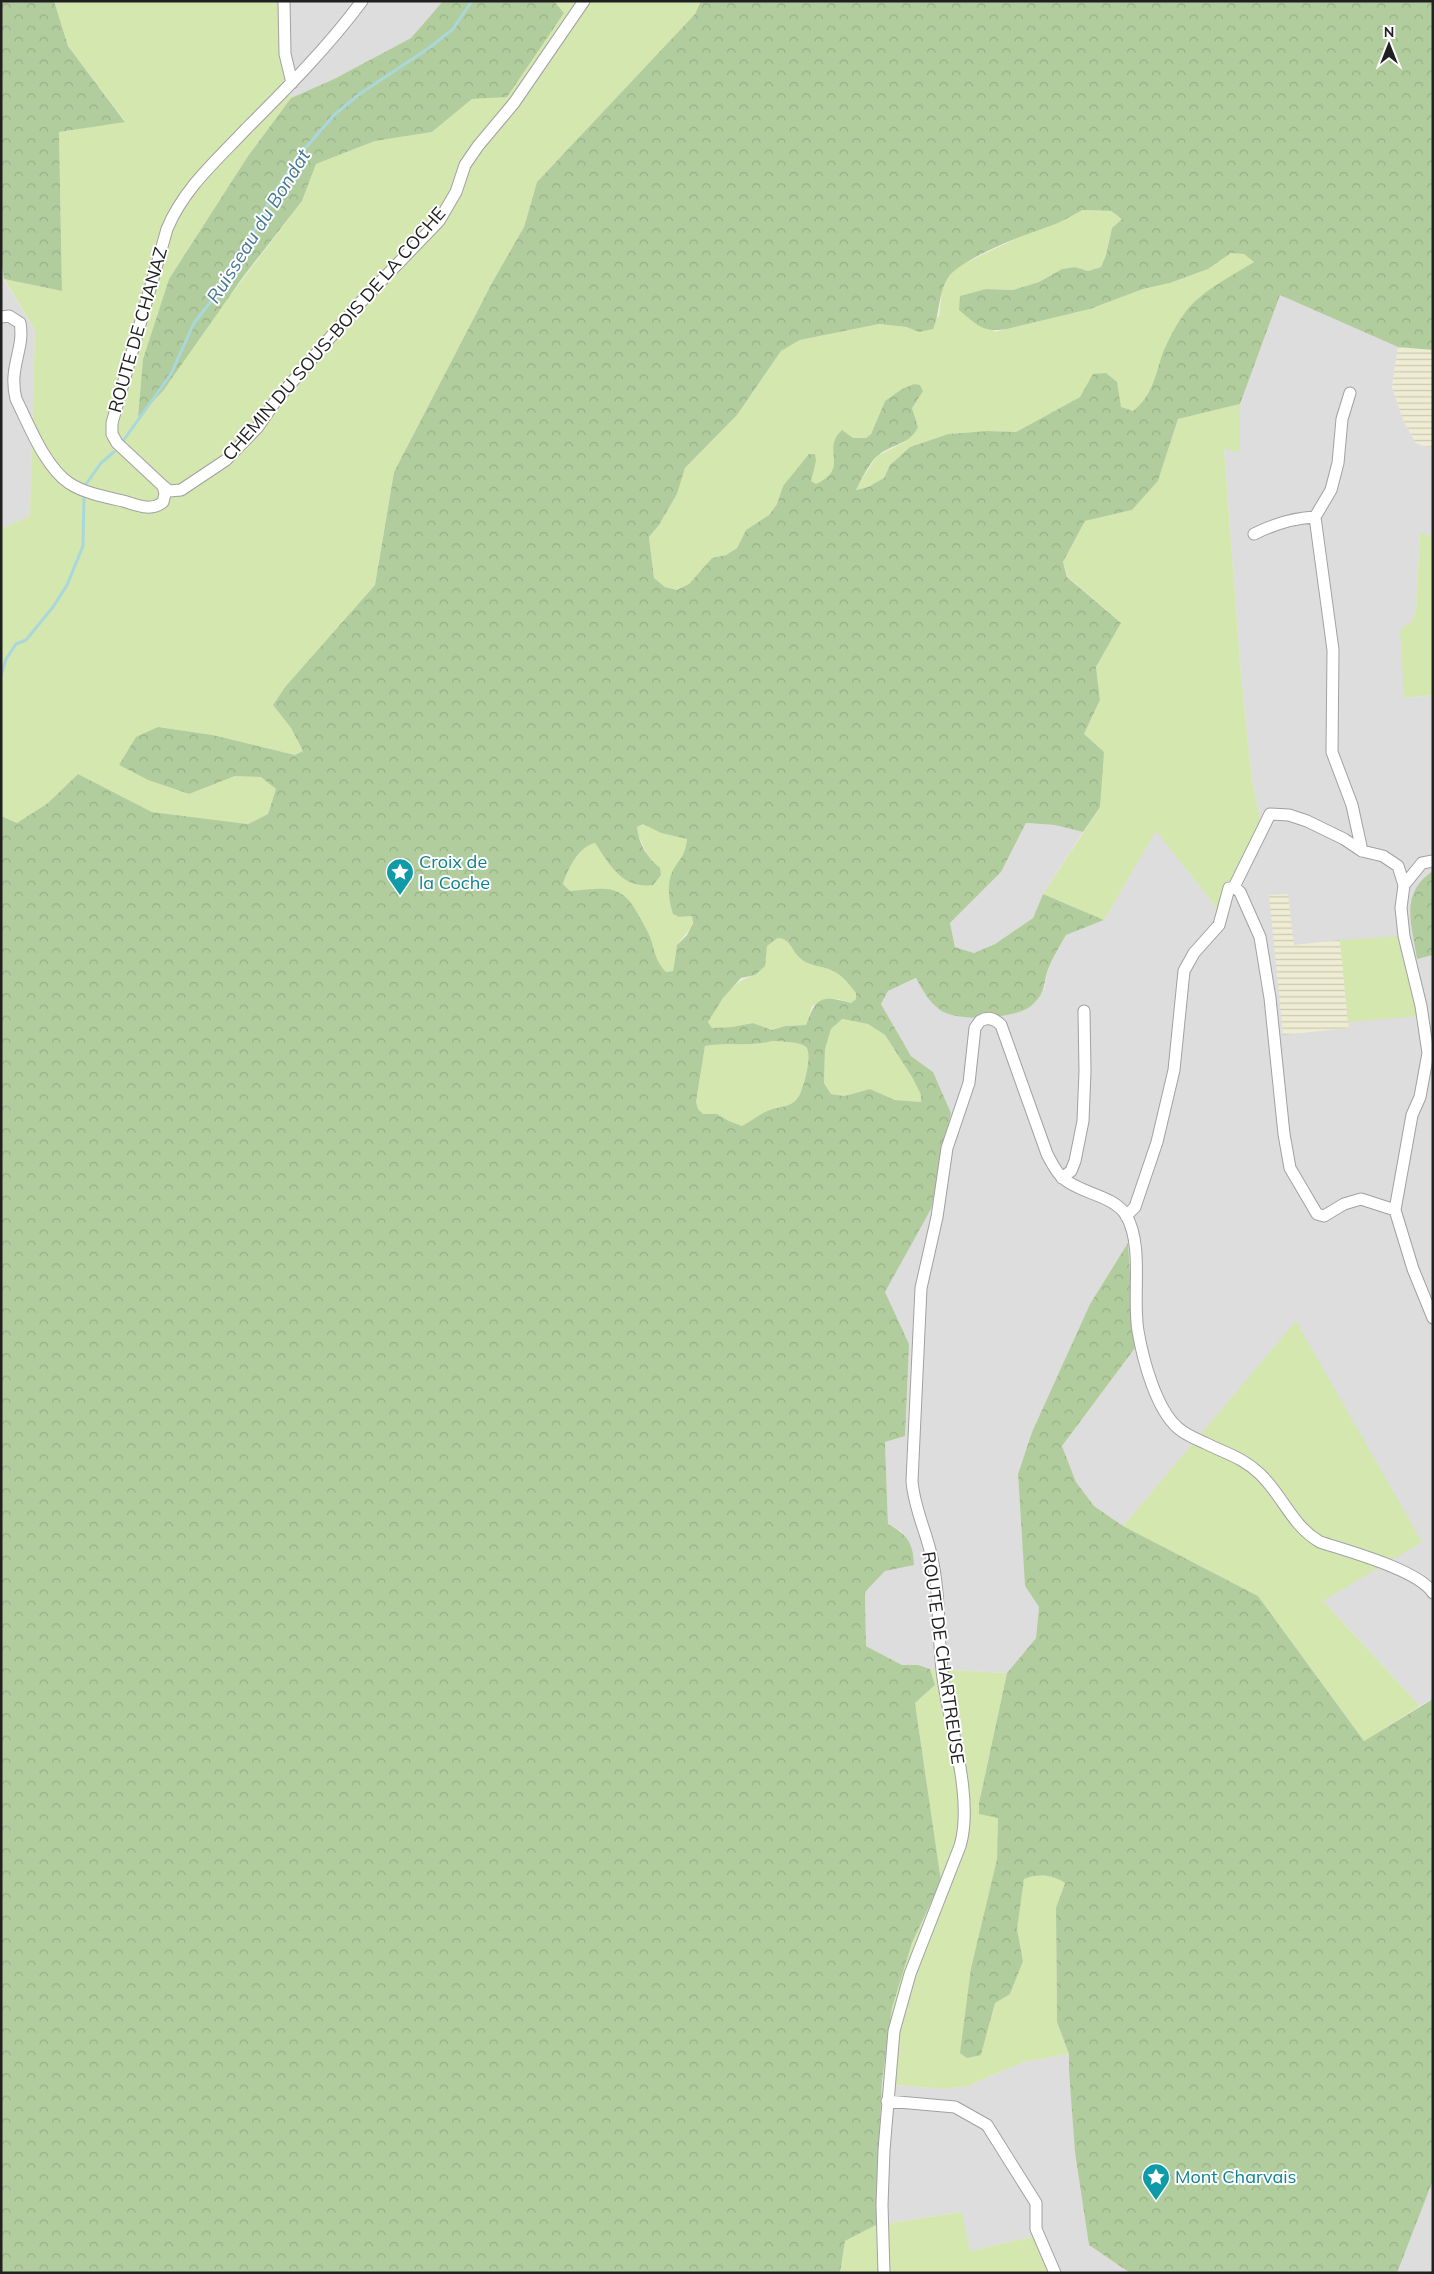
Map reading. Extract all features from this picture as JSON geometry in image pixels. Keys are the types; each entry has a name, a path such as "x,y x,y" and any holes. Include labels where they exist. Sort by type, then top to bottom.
{"street":[{"path":"284,1 285,54 292,83"},
{"name":"ROUTE DE CHANAZ","path":"163,486 158,479 117,444 112,434 112,423 167,228 175,208 197,180 328,45 362,1"},
{"name":"CHEMIN DU SOUS-BOIS DE LA COCHE","path":"163,486 169,491 181,490 226,460 257,428 275,402 358,305 439,221 456,192 465,165 478,146 514,103 584,1"},
{"path":"1,317 9,316 20,323 22,332 13,372 16,399 54,470 70,484 93,493 145,507 158,506 163,502 165,494 163,486"},
{"path":"1350,393 1342,418 1342,438 1331,490 1315,517 1333,650 1332,752 1352,805 1362,851"},
{"path":"1254,534 1270,526 1295,518 1315,517"},
{"path":"1433,1318 1413,1269 1395,1210 1412,1115 1420,1097 1428,1054 1421,1006 1404,936 1401,908 1404,885 1398,866 1384,856 1362,851 1344,839 1307,821 1289,815 1270,814 1234,887 1229,888 1218,925 1194,954 1184,971 1174,1070 1157,1142 1135,1207 1126,1216 1134,1244 1136,1318 1141,1348 1159,1400 1171,1421 1185,1433 1248,1463 1265,1480 1295,1521 1311,1537 1320,1542 1404,1571 1433,1592"},
{"path":"1404,885 1422,863 1433,861"},
{"path":"1234,887 1240,892 1260,937 1270,998 1284,1134 1290,1168 1317,1214 1324,1216 1344,1204 1361,1199 1395,1210"},
{"path":"1062,1178 1071,1170 1075,1161 1083,1121 1085,1071 1084,1011"},
{"name":"ROUTE DE CHARTREUSE","path":"884,2273 882,2205 887,2101 897,2015 910,1974 960,1846 965,1826 964,1800 942,1677 938,1590 931,1554 916,1509 912,1481 921,1288 937,1217 948,1148 970,1083 975,1028 983,1019 994,1019 1001,1025 1047,1154 1062,1178 1072,1185 1112,1203 1122,1210 1126,1216"},
{"path":"887,2101 955,2107 987,2125 1036,2203 1036,2228 1054,2273"}],"shaded area":[{"path":"279,1 443,1 411,38 334,79 291,98 279,34"},
{"path":"1,259 4,280 35,330 30,516 1,529"},
{"path":"1279,294 1398,347 1392,387 1404,422 1416,443 1433,449 1433,537 1420,533 1416,611 1411,622 1405,698 1433,695 1433,1699 1420,1706 1323,1601 1296,1322 1123,1526 1094,1506 1076,1482 1062,1446 1135,1348 1128,1244 1090,1304 1032,1432 1018,1474 1025,1586 1039,1607 1036,1638 1007,1673 930,1669 918,1665 902,1665 866,1646 865,1592 885,1571 902,1532 888,1524 885,1442 909,1344 884,1292 931,1209 933,1072 911,1056 881,1004 888,991 917,978 923,990 1044,990 1048,969 1066,935 1104,920 1156,830 1218,910 1261,823 1252,781 1241,675 1224,448 1240,451 1240,404"},
{"path":"1398,347 1433,350 1433,449 1416,443 1404,422 1392,387"},
{"path":"1026,823 1055,825 1083,832 1043,894 1033,918 995,944 974,953 955,947 950,923 1001,872"},
{"path":"1288,894 1294,945 1340,940 1349,1028 1283,1035 1269,895"},
{"path":"1069,2054 1069,2071 1089,2245 1130,2273 1054,2273 1035,2236 970,2251 961,2212 876,2225 882,2081 896,2085 944,2089 968,2086 1024,2062"},
{"path":"1433,2180 1433,2273 1397,2273 1430,2185"}],"green space":[{"path":"1,1 54,1 68,46 125,122 59,132 62,291 4,279 1,259"},
{"path":"54,1 279,1 279,34 291,98 248,156 169,279 143,359 138,417 163,391 220,309 302,201 316,164 375,141 432,132 472,99 507,96 564,13 554,1 701,1 695,14 537,182 524,227 493,281 394,472 375,585 285,687 273,705 291,728 303,751 295,755 213,735 158,727 119,765 148,780 189,794 235,776 261,776 276,789 268,814 248,824 152,812 78,774 48,803 17,823 1,816 1,529 30,516 35,330 4,279 62,291 59,132 125,121 68,46"},
{"path":"443,1 554,1 564,13 507,97 472,99 432,132 375,141 316,164 302,201 243,277 163,391 138,417 143,359 169,279 248,156 291,98 334,79 411,38"},
{"path":"701,1 1433,1 1433,350 1398,347 1280,295 1240,404 1178,419 1158,481 1132,510 1085,521 1063,562 1067,577 1121,623 1096,667 1100,700 1084,734 1104,752 1100,807 1083,832 1055,825 1026,823 1001,872 950,923 955,947 974,953 995,944 1033,918 1043,894 1104,920 1066,935 1048,969 1039,997 1031,1006 1023,1010 1012,1014 985,1018 971,1018 947,1013 932,1003 916,978 888,991 881,1004 911,1056 933,1072 951,1113 931,1209 885,1292 909,1344 905,1436 885,1442 888,1524 908,1540 911,1545 914,1565 885,1571 865,1592 866,1646 902,1665 918,1665 930,1669 935,1685 915,1703 941,1881 912,1943 892,2008 882,2081 876,2225 845,2241 840,2273 1,2273 1,816 17,823 48,803 78,774 152,812 248,824 268,814 276,789 261,777 235,776 189,794 148,780 119,765 136,737 158,727 213,735 295,755 303,751 291,728 273,705 285,687 375,585 394,472 493,281 524,227 537,182 695,14","holes":["1083,210 1111,211 1122,219 1112,228 1106,255 1101,267 1088,271 1075,267 1062,269 1039,282 1013,290 986,289 960,296 959,310 986,329 1007,329 1090,309 1143,289 1170,283 1208,269 1231,253 1244,254 1254,262 1205,293 1189,308 1168,341 1149,392 1133,411 1121,407 1117,382 1106,373 1093,374 1080,397 1016,432 988,431 948,434 910,447 890,465 884,478 868,487 856,490 877,456 905,441 915,433 918,427 912,408 923,391 920,385 914,384 902,389 885,401 871,434 866,438 853,438 842,430 836,437 834,445 832,472 816,484 811,481 816,461 815,454 809,454 783,486 777,504 769,515 746,530 737,548 726,555 712,558 689,584 677,590 665,587 654,578 649,537 659,525 677,494 685,468 737,415 781,351 800,340 879,324 906,327 919,332 933,329 942,290 948,278 955,271 965,263 993,248 1055,224","643,824 661,833 687,839 683,855 671,875 669,894 673,914 679,917 692,916 693,923 687,935 677,945 673,971 666,972 660,964 646,929 625,897 618,892 602,889 570,891 563,884 574,859 589,845 595,843 618,874 633,883 653,885 661,875 660,868 644,850 637,827","778,938 786,940 803,961 829,969 840,975 856,993 856,999 851,1003 833,999 821,1000 813,1008 806,1025 785,1026 772,1030 753,1023 712,1028 708,1022 723,998 741,978 755,975 765,966 767,946","842,1019 868,1024 885,1035 912,1077 921,1095 921,1102 895,1100 870,1089 844,1096 831,1094 824,1083 825,1049 831,1029","772,1041 799,1044 806,1047 808,1051 808,1065 802,1089 797,1099 786,1106 765,1112 742,1126 717,1114 703,1114 698,1109 696,1102 705,1046 755,1044"]},
{"path":"1083,210 1111,211 1122,219 1112,228 1106,255 1101,267 1088,271 1075,267 1062,269 1039,282 1013,290 986,289 994,332 1090,309 1143,289 1170,283 1208,269 1231,253 1244,253 1255,262 1200,297 1163,353 1151,391 1144,403 1133,411 1080,397 1016,432 988,431 948,434 910,447 890,465 884,478 868,487 855,490 877,456 905,442 918,427 912,408 885,401 871,434 866,438 853,438 833,447 834,465 828,477 816,484 810,481 816,461 783,486 777,504 769,515 746,530 737,548 726,555 712,558 689,584 677,590 665,587 654,578 649,537 659,525 677,494 685,468 737,415 781,351 800,340 879,324 906,327 919,332 939,316 942,290 948,278 957,267 1032,231 1046,228"},
{"path":"1240,404 1240,452 1224,449 1241,675 1252,781 1261,823 1219,911 1156,831 1104,920 1043,894 1100,807 1084,734 1100,700 1096,667 1121,623 1068,577 1063,562 1085,521 1132,510 1158,481 1178,419"},
{"path":"1420,532 1433,537 1433,695 1404,698 1400,630 1411,622 1416,611"},
{"path":"643,824 661,833 687,839 686,852 671,875 679,917 692,916 692,921 690,929 677,947 673,971 666,972 657,963 649,936 604,889 570,891 563,884 574,859 589,845 595,843 613,869 649,859 638,834 637,827"},
{"path":"1433,871 1433,955 1417,959 1410,910 1415,889"},
{"path":"1401,936 1420,1016 1348,1022 1340,940"},
{"path":"778,938 786,940 803,961 829,969 840,975 856,993 856,999 851,1003 838,999 812,1006 806,1025 785,1026 772,1030 753,1023 712,1028 708,1022 727,993 739,982 755,975 767,946"},
{"path":"841,1019 868,1024 885,1035 912,1077 921,1095 921,1102 895,1100 870,1089 843,1096 831,1094 824,1083 825,1049 831,1029"},
{"path":"772,1041 803,1045 808,1051 808,1065 802,1089 797,1099 786,1106 765,1112 742,1126 717,1114 703,1114 698,1109 696,1102 705,1046 755,1044"},
{"path":"1128,1243 1135,1348 1062,1446 1076,1482 1094,1506 1123,1526 1258,1596 1364,1741 1433,1699 1433,2180 1397,2273 1130,2273 1089,2245 1075,2152 1069,2054 1057,2022 1056,1908 1065,1883 1060,1880 1040,1876 1024,1879 1017,1929 1023,1961 1010,1994 995,2003 981,2055 967,2058 960,2053 971,1968 997,1859 998,1818 979,1814 979,1803 1007,1673 1036,1638 1039,1607 1025,1586 1018,1474 1032,1432 1090,1304"},
{"path":"1296,1321 1422,1542 1323,1601 1420,1706 1364,1741 1258,1596 1123,1526"},
{"path":"930,1669 1007,1673 979,1803 998,1817 997,1859 971,1968 981,2055 995,2003 1010,1993 1023,1960 1016,1929 1024,1878 1045,1876 1056,1878 1065,1883 1056,1909 1057,2022 1069,2054 1024,2062 968,2086 944,2089 896,2085 882,2081 892,2008 912,1943 941,1881 915,1703 935,1685"},
{"path":"962,2212 970,2251 1036,2236 1054,2273 840,2273 845,2241 876,2225"}],"waterway":[{"name":"Ruisseau du Bondat","path":"123,441 171,374 194,323 227,281 274,193 301,153 335,114 361,93 429,48 453,29 472,1"},
{"name":"Ruisseau du Bondat","path":"86,484 101,463 114,452"},
{"name":"Ruisseau du Bondat","path":"1,675 6,659 16,644 26,640 53,607 67,585 83,546 84,498"}],"place":[{"name":"Croix de la Coche","path":"400,896"},
{"name":"Mont Charvais","path":"1156,2201"}]}
